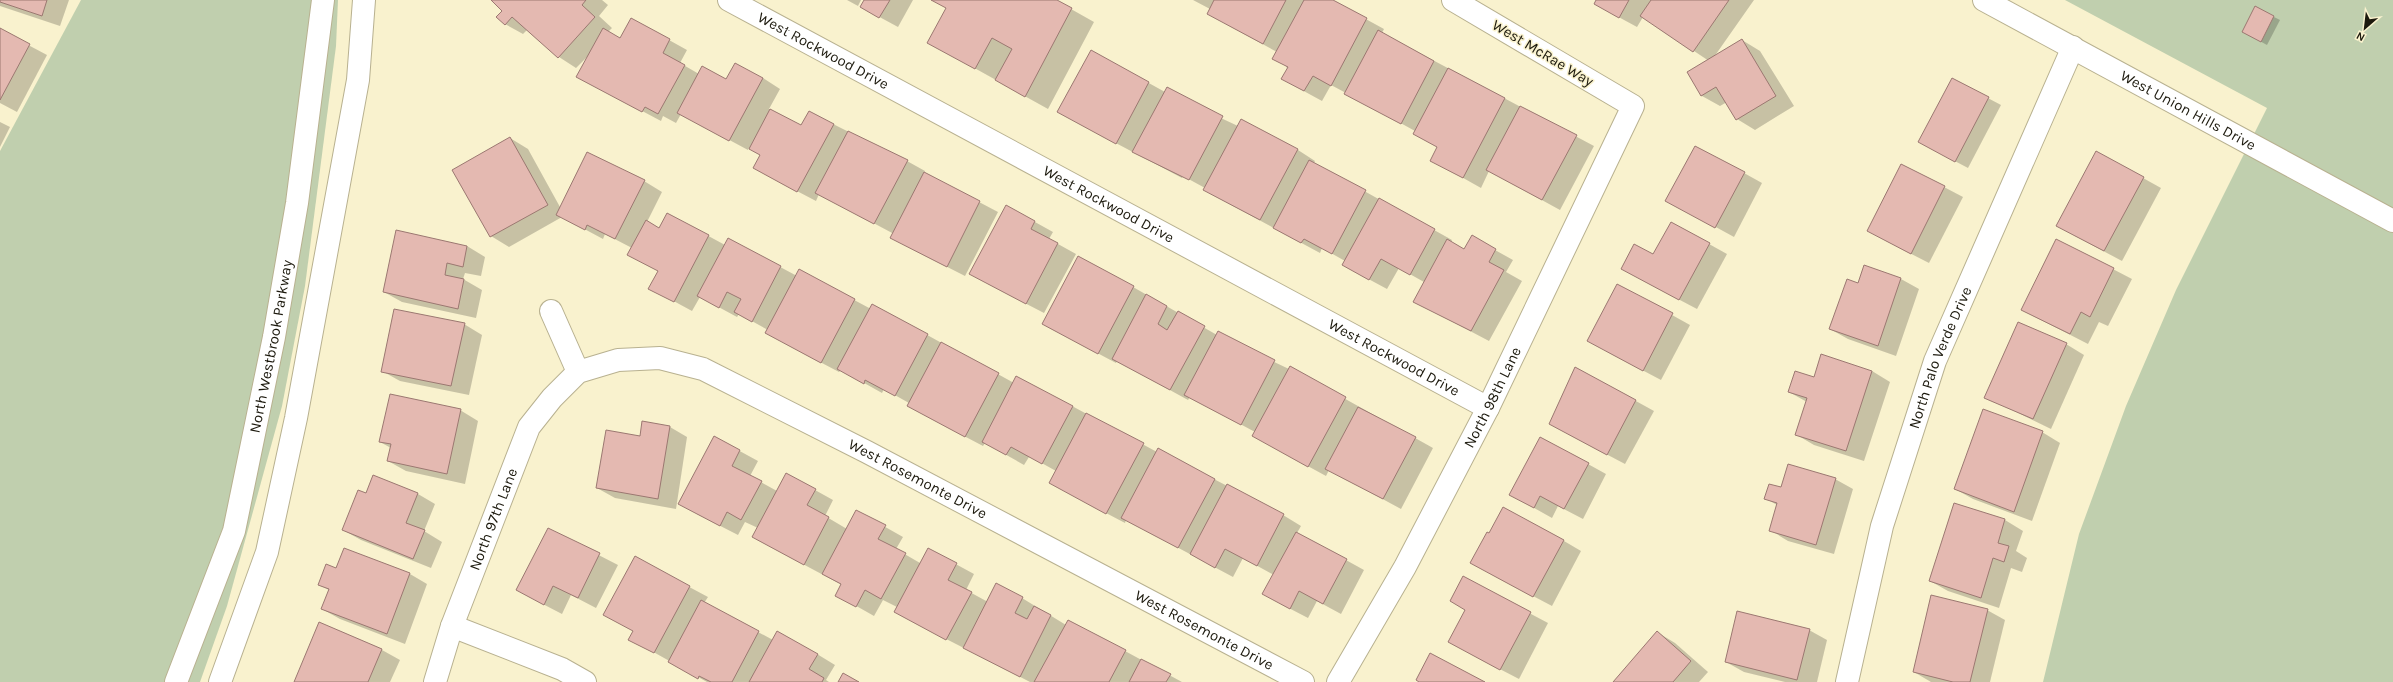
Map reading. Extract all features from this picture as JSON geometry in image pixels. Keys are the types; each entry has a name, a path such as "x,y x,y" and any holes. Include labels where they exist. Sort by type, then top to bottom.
{"street":[{"name":"North Westbrook Parkway","path":"176,682 234,531 274,337 296,210 323,0"},
{"path":"220,682 267,552 296,418 358,80 364,0"},
{"name":"West Rockwood Drive","path":"729,0 1488,408"},
{"name":"West McRae Way","path":"1453,0 1633,106"},
{"name":"West Union Hills Drive","path":"1984,0 2393,221"},
{"name":"North Palo Verde Drive","path":"1847,682 1882,526 1935,361 2073,47"},
{"name":"North 98th Lane","path":"1338,682 1405,567 1488,408 1633,106"},
{"path":"550,311 578,372"},
{"name":"West Rosemonte Drive","path":"578,372 618,360 660,358 703,369 867,452 1303,682"},
{"name":"North 97th Lane","path":"435,682 452,626 529,427 552,398 578,372"},
{"path":"452,626 562,669 585,682"}],"green space":[{"path":"81,0 338,0 336,46 305,286 282,406 227,606 200,682 0,682 0,151"},
{"path":"2065,0 2393,0 2393,682 2043,682 2079,534 2126,406 2176,290 2267,108"}],"building":[{"path":"0,0 47,0 42,16 0,2"},
{"path":"491,0 586,0 582,5 595,17 558,58 512,17 505,25 496,17 502,11"},
{"path":"864,0 890,0 879,18 860,7"},
{"path":"931,0 1057,0 1072,8 1025,97 995,80 1012,49 992,38 975,69 927,43 946,8"},
{"path":"1214,0 1286,0 1263,44 1207,14"},
{"path":"1304,0 1333,0 1367,18 1331,86 1313,76 1304,91 1281,79 1288,67 1272,59"},
{"path":"1596,0 1629,0 1619,18 1594,4"},
{"path":"1651,0 1729,0 1693,52 1640,16"},
{"path":"2255,6 2274,16 2261,42 2242,32"},
{"path":"631,18 670,39 663,53 685,65 658,114 645,107 642,112 576,77 603,28 620,38"},
{"path":"0,28 30,44 0,100"},
{"path":"1378,30 1434,61 1401,124 1344,94"},
{"path":"1742,39 1776,96 1736,120 1716,87 1701,96 1687,72"},
{"path":"1091,50 1149,82 1116,144 1057,112"},
{"path":"735,63 763,78 729,141 677,113 702,66 726,79"},
{"path":"1448,68 1505,98 1463,178 1430,161 1437,147 1413,134"},
{"path":"1952,78 1989,97 1955,162 1918,142"},
{"path":"1167,87 1223,116 1189,180 1132,152"},
{"path":"1520,106 1577,135 1542,200 1486,170"},
{"path":"770,109 801,125 809,111 834,124 797,192 753,168 760,155 749,149"},
{"path":"1241,119 1298,149 1260,220 1203,190"},
{"path":"848,131 908,160 874,224 815,193"},
{"path":"510,137 548,205 490,237 452,170"},
{"path":"1695,146 1745,172 1715,228 1665,201"},
{"path":"2096,151 2144,177 2104,251 2056,226"},
{"path":"587,152 645,180 615,239 587,225 585,230 556,215"},
{"path":"1309,160 1366,190 1332,254 1304,239 1301,243 1273,228"},
{"path":"1901,164 1945,186 1911,254 1867,231"},
{"path":"924,172 980,201 947,267 890,238"},
{"path":"1379,198 1435,229 1410,275 1381,259 1369,280 1342,265"},
{"path":"1006,205 1035,221 1031,229 1058,243 1026,304 969,274"},
{"path":"667,213 709,235 674,302 648,289 658,271 627,255 646,220 659,228"},
{"path":"1671,222 1710,243 1679,300 1621,269 1634,244 1653,254"},
{"path":"396,230 467,246 463,267 447,263 445,275 464,279 458,309 383,292"},
{"path":"1472,235 1496,249 1489,262 1504,270 1471,331 1413,302 1447,239 1464,249"},
{"path":"728,238 781,266 752,322 734,312 741,299 727,292 719,308 697,296"},
{"path":"2056,239 2114,268 2090,317 2081,312 2070,334 2021,310"},
{"path":"1078,256 1134,286 1098,354 1042,324"},
{"path":"1864,265 1901,278 1878,346 1829,329 1847,279 1858,283"},
{"path":"799,269 855,299 821,363 765,333"},
{"path":"1617,284 1673,313 1643,371 1587,341"},
{"path":"1146,294 1167,306 1158,324 1167,330 1178,311 1205,326 1170,390 1112,359"},
{"path":"872,304 928,334 895,396 865,380 864,384 837,369"},
{"path":"394,309 465,323 451,386 381,372"},
{"path":"2018,322 2067,343 2033,419 1984,398"},
{"path":"1218,331 1275,360 1241,425 1184,395"},
{"path":"941,342 999,373 965,437 907,406"},
{"path":"1821,354 1872,371 1846,451 1795,435 1807,398 1788,392 1795,371 1814,377"},
{"path":"1290,366 1346,397 1308,467 1252,436"},
{"path":"1575,367 1636,400 1607,455 1549,424"},
{"path":"1016,376 1073,406 1042,464 1011,447 1006,455 982,442"},
{"path":"390,394 461,409 447,474 387,461 391,444 379,442"},
{"path":"1358,407 1416,437 1383,499 1325,469"},
{"path":"1983,409 2043,431 2014,512 1954,489"},
{"path":"1086,413 1144,443 1106,514 1049,483"},
{"path":"642,421 670,426 658,499 596,488 606,430 640,436"},
{"path":"714,436 740,450 732,466 762,481 741,520 727,512 720,526 678,504"},
{"path":"1540,437 1589,463 1564,509 1540,496 1534,508 1509,495"},
{"path":"1158,448 1215,479 1178,548 1121,518"},
{"path":"1788,464 1836,478 1816,545 1769,531 1777,503 1764,499 1769,484 1781,487"},
{"path":"786,473 816,489 807,505 829,517 804,565 752,537"},
{"path":"373,475 418,493 406,523 425,530 413,559 342,530 358,490 366,493"},
{"path":"1227,484 1284,514 1257,566 1225,549 1215,568 1190,554"},
{"path":"1954,503 2005,519 1998,543 2009,546 2004,562 1993,558 1981,598 1929,581"},
{"path":"1503,507 1564,540 1533,597 1470,563"},
{"path":"856,510 886,525 878,539 906,553 881,599 865,590 856,607 835,596 841,584 822,574"},
{"path":"548,528 600,553 578,598 553,586 544,605 516,590"},
{"path":"1296,532 1347,559 1323,604 1299,591 1290,609 1262,594"},
{"path":"344,548 410,573 387,634 321,609 329,589 318,585 326,564 336,568"},
{"path":"928,548 957,563 948,580 972,592 946,640 894,612"},
{"path":"635,556 690,586 654,653 628,640 633,631 603,615"},
{"path":"1463,576 1531,612 1500,670 1448,642 1465,610 1450,601"},
{"path":"996,583 1023,597 1015,613 1027,619 1034,606 1051,615 1020,677 963,648"},
{"path":"1931,595 1988,609 1970,682 1953,682 1913,672"},
{"path":"701,600 759,631 732,682 711,682 699,676 698,679 668,662"},
{"path":"1737,611 1810,629 1797,680 1725,662"},
{"path":"1068,620 1126,650 1109,682 1034,682"},
{"path":"319,622 382,649 368,682 294,682"},
{"path":"777,631 818,654 809,669 824,678 822,682 749,682"},
{"path":"1657,631 1691,661 1673,682 1613,682"},
{"path":"1430,653 1485,682 1419,682 1416,680"},
{"path":"1141,659 1171,674 1166,682 1129,682"},
{"path":"843,673 859,682 838,682"}]}
